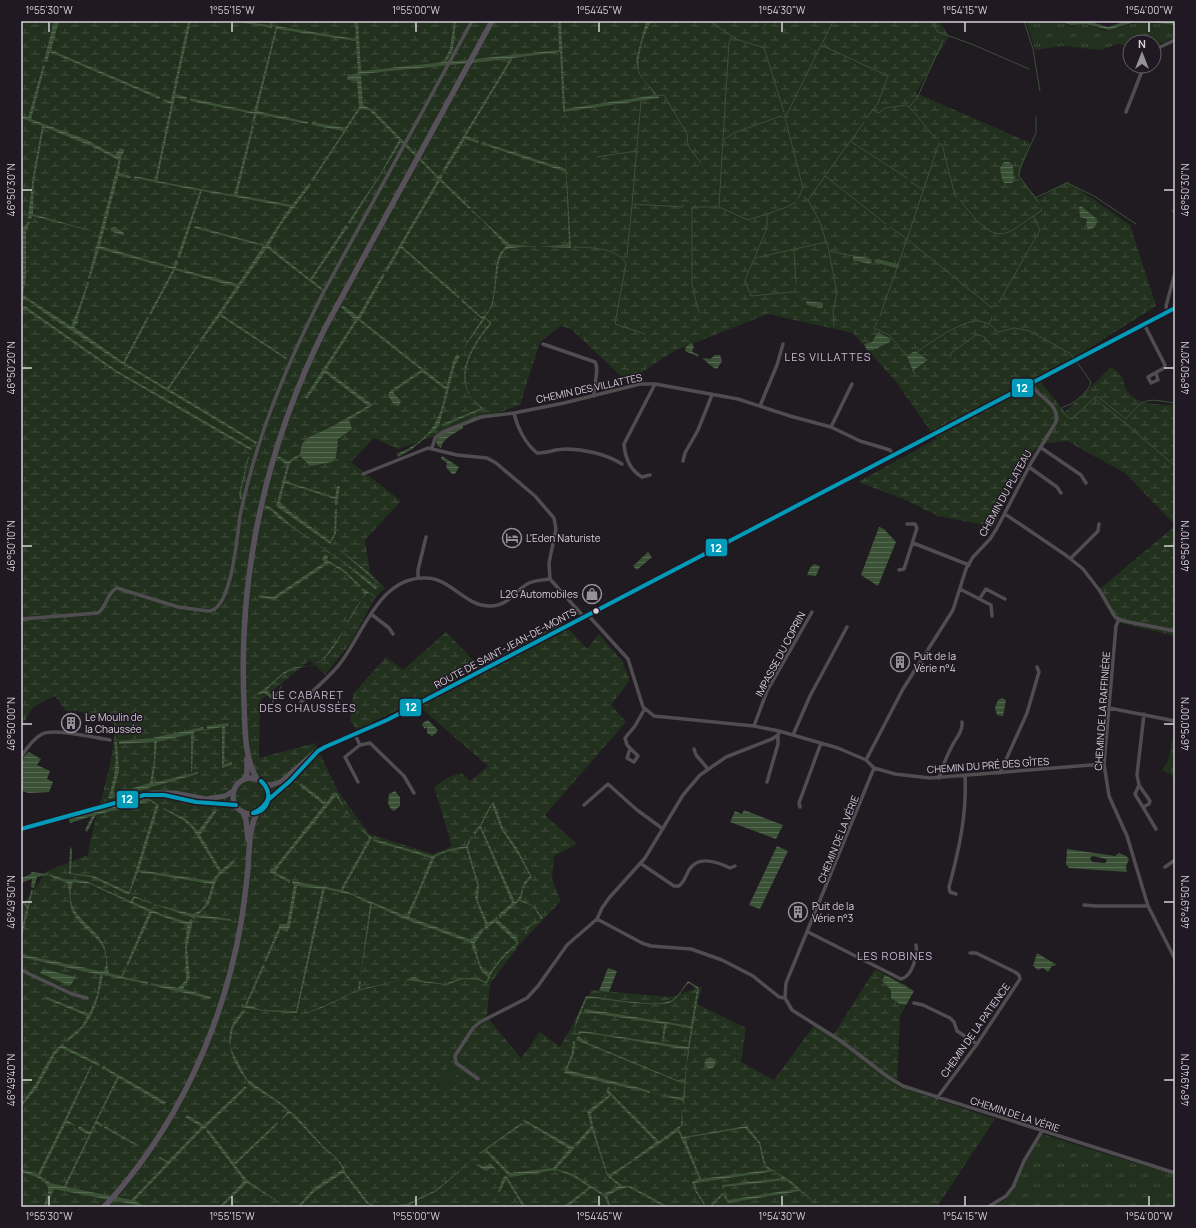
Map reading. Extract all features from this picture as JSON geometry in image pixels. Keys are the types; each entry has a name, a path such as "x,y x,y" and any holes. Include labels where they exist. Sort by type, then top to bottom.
{"main road":[{"path":"244,779 247,770 243,665 246,600 256,528 270,468 289,410 313,352 492,21"},
{"name":"ROUTE DE SAINT-JEAN-DE-MONTS","path":"304,764 318,751 355,735 586,616 1175,308"},
{"path":"247,747 250,762 257,779 264,784 268,792 268,800"},
{"path":"264,784 272,785 282,781 304,764"},
{"path":"243,812 257,812 264,807 268,800 290,781 304,764"},
{"path":"21,829 144,795 171,792 206,799 225,796 233,791 237,784 244,779 257,779"},
{"path":"233,791 236,805 243,812 246,820 249,846"},
{"path":"144,795 164,795 205,803 236,805"},
{"path":"106,1205 142,1160 164,1127 186,1087 211,1032 228,981 242,923 249,846 257,812"}],"street":[{"path":"21,619 98,613 103,608 111,592 117,588 178,607 212,611 218,607 230,580 243,502 257,448 278,388 304,329 472,21"},
{"path":"1162,46 1175,40"},
{"path":"1126,112 1141,74"},
{"path":"1167,312 1166,306 1175,273"},
{"path":"1144,324 1165,364 1164,368 1156,373"},
{"path":"543,344 595,362 597,368 593,387 594,396"},
{"path":"760,406 777,365 782,344"},
{"name":"CHEMIN DES VILLATTES","path":"432,448 435,438 442,432 482,417 514,413 594,396 640,384 655,384 738,399 790,416 831,427 860,441 890,450 894,456"},
{"path":"650,475 642,476 636,472 625,455 624,444 655,384"},
{"path":"831,427 852,384"},
{"name":"CHEMIN DU PLATEAU","path":"866,760 903,689 950,616 968,564 990,539 1040,447 1056,422 1056,410 1035,390 1031,384"},
{"path":"683,461 685,454 698,430 712,395"},
{"path":"514,413 516,425 532,449 537,453 565,449 593,452 616,460 622,464"},
{"path":"1040,447 1081,475 1086,483"},
{"path":"363,474 428,448 457,455 487,458 510,473 545,507 555,523 549,566 550,579 628,659 631,664 640,701 644,710 661,718 754,726 779,731 821,743 866,760 874,768"},
{"path":"1029,467 1057,487 1061,493"},
{"path":"1004,514 1071,558 1093,580 1110,610 1119,619 1175,631"},
{"path":"899,570 904,569 917,528 915,524 907,524"},
{"path":"1071,558 1098,530 1099,524"},
{"path":"418,578 418,570 426,537"},
{"path":"913,543 968,564"},
{"path":"301,702 338,666 377,602 391,590 418,578 431,578 441,581 477,604 489,606 507,601 530,582 550,579"},
{"path":"960,589 991,604 992,616"},
{"path":"980,598 986,589 1005,599"},
{"name":"IMPASSE DU COPRIN","path":"754,726 767,691 812,612"},
{"path":"371,614 389,628 392,634"},
{"name":"CHEMIN DE LA RAFFINIÈRE","path":"1119,619 1116,626 1104,764 1109,796 1127,836 1148,906 1175,959 1175,978"},
{"path":"793,735 810,696 847,627"},
{"path":"1000,773 1026,713 1039,672 1037,668"},
{"path":"1109,708 1175,720"},
{"path":"630,749 625,738 635,726 644,710"},
{"path":"1144,714 1137,764 1139,785 1136,794 1156,829"},
{"path":"939,778 942,765 963,728 962,722"},
{"path":"767,782 778,744 779,731"},
{"path":"21,757 39,736 47,733 69,734 110,740"},
{"path":"355,735 360,745"},
{"path":"478,1079 456,1063 455,1056 473,1028 480,1022 527,998 538,986 567,946 597,919 609,898 640,863 663,829 683,795 700,775 733,754 772,739 778,735"},
{"path":"358,782 345,757 360,745 367,742 372,744 404,776 414,793"},
{"path":"800,807 799,803 821,743"},
{"path":"694,749 696,755 708,769"},
{"name":"CHEMIN DU PRÉ DES GÎTES","path":"874,768 912,777 939,778 1104,764"},
{"name":"CHEMIN DE LA VÉRIE","path":"874,768 786,984 785,998 792,1010 857,1051 888,1077 903,1086 1175,1173"},
{"path":"956,894 950,892 948,887 957,856 964,820 966,800 965,776"},
{"path":"584,804 608,784 637,810 663,829"},
{"path":"1139,785 1150,801 1143,807"},
{"path":"1165,867 1175,860"},
{"path":"640,863 674,886 679,886 682,884 690,868 699,863 710,861 730,868 735,866"},
{"path":"1084,904 1095,906 1148,906"},
{"path":"597,919 642,943 651,946 691,948 722,960 753,976 779,996 785,998"},
{"path":"808,932 901,979 906,977 909,973 916,957 916,945"},
{"name":"CHEMIN DE LA PATIENCE","path":"937,1098 977,1044 1020,977 1015,972 976,953 970,953"},
{"path":"21,970 72,994 87,998"},
{"path":"914,1003 923,1005 950,1018 954,1022 957,1031 977,1044"},
{"path":"988,1207 1006,1196 1013,1187 1024,1161 1042,1131"}],"green space":[{"path":"21,21 939,21 949,36 916,93 1030,143 1019,177 1038,199 1067,181 1130,225 1156,306 1039,380 1065,412 1111,367 1122,376 1128,392 1137,400 1156,404 1175,405 1175,525 1125,473 1067,441 1040,444 1019,469 994,527 938,516 901,498 858,482 936,439 897,383 853,333 768,314 674,351 627,382 571,329 561,326 540,342 520,405 398,449 374,438 351,462 401,501 365,540 370,572 385,588 375,598 350,644 325,675 310,660 260,701 259,758 315,743 338,791 369,834 433,854 452,846 434,787 449,777 461,773 470,781 488,766 414,702 357,730 350,721 353,694 386,657 403,670 446,632 479,666 563,622 587,649 599,634 622,661 630,680 611,705 626,722 545,815 577,844 554,856 552,879 561,901 520,944 490,984 487,1017 521,1058 540,1032 560,1047 592,990 670,997 702,987 697,1004 746,1028 741,1062 774,1080 816,1023 834,1034 875,969 913,991 900,1016 897,1086 995,1119 937,1207 21,1207 21,907 47,871 88,855 112,755 114,724 78,711 66,711 55,696 33,707 21,728"},
{"path":"1026,21 1056,22 1072,26 1085,24 1107,31 1139,22 1175,25 1175,38 1162,43 1162,34 1122,34 1122,45 1118,44 1100,50 1063,46 1035,50"},
{"path":"1175,526 1175,636 1116,622 1097,591"},
{"path":"1175,726 1175,780 1170,774 1162,770 1168,761"},
{"path":"449,1066 458,1073 445,1088 437,1082"},
{"path":"1042,1134 1175,1175 1175,1207 993,1207 1005,1200"}],"shaded area":[{"path":"54,21 61,21 58,24 51,50 154,94 160,97 159,99 50,52 47,62 44,61"},
{"path":"188,21 191,21 175,94 187,97 186,100 175,97 157,181 234,195 252,125 254,126 237,195 292,205 309,183 311,185 281,225 269,246 310,279 346,225 348,227 312,280 323,289 322,291 267,248 221,314 287,358 287,360 220,316 201,342 199,341 236,287 175,270 151,315 149,314 173,269 99,249 90,279 88,278 118,160 91,146 44,127 34,181 33,214 96,232 32,216 31,219 28,218 33,175 42,126 21,118 21,115 28,118 43,65 45,66 31,119 87,140 115,155 120,148 125,150 121,157 119,173 131,176 130,178 118,176 100,246 173,267 176,260 178,261 176,268 238,284 263,246 194,228 195,226 265,245 290,207 202,191 180,258 177,257 200,191 134,178 134,176 155,180 171,104 163,101 163,99 171,101"},
{"path":"234,21 270,25 271,21 273,21 272,28"},
{"path":"355,21 358,21 361,70 363,71 444,62 450,48 454,21 456,21 453,50 446,62 559,50 558,21 561,21 565,109 655,95 639,74 636,60 646,21 653,21 646,30 641,46 639,69 642,77 659,98 563,112 560,52 513,58 466,136 479,141 478,143 465,139 445,172 442,171 510,59 361,74 363,105 373,110 438,176 441,174 443,175 441,179 471,208 469,209 440,181 402,246 460,297 458,298 401,248 387,272 385,270 438,179 401,142 350,224 348,222 379,176 399,140 369,110 362,109 359,111 313,181 311,180 344,131 312,125 312,122 345,128 359,107 357,81 347,80 348,75 358,73 356,41 277,29 257,111 308,122 308,124 257,114 254,122 252,122 254,114 190,101 190,98 254,112 276,26 356,39"},
{"path":"1057,21 1088,21 1108,27 1126,21 1138,21 1109,30 1086,24 1071,25"},
{"path":"1138,21 1173,21 1175,25"},
{"path":"564,122 571,248 540,247 569,244 566,172 481,144 482,142 566,169"},
{"path":"1004,162 1009,162 1013,165 1014,181 1012,183 1005,183 1002,180 1000,168"},
{"path":"1081,206 1097,219 1096,225 1088,230 1086,225 1087,219 1080,217 1079,207"},
{"path":"472,210 509,244 540,247 509,249 504,251 499,261 493,305 485,317 491,322 491,325 479,340 467,367 467,387 470,395 466,388 464,377 469,354 475,343 490,323 485,319 461,352 482,319 461,301 462,299 482,317 488,312 493,297 497,260 500,252 506,246 482,220 471,211"},
{"path":"30,222 26,231 26,276 23,295 71,326 73,322 71,320 74,319 87,282 89,282 77,320 78,323 74,327 123,362 147,317 149,318 125,363 167,388 198,344 199,345 169,389 257,442 256,444 119,362 46,314 29,301 21,299 23,233 21,228"},
{"path":"115,227 124,233 124,236 111,231 111,228"},
{"path":"853,255 871,259 872,262 869,264 853,260"},
{"path":"383,273 385,275 360,319 446,387 454,359 457,354 460,356 455,365 439,426 412,449 398,457 397,454 417,443 431,430 440,412 446,390 422,372 393,392 401,401 399,406 394,405 388,395 390,391 421,370 358,320 326,370 373,405 349,420 352,429 338,439 336,457 332,462 310,466 300,456 290,463 285,481 335,497 337,486 340,486 337,505 335,505 335,499 285,483 280,502 288,510 330,541 334,533 335,509 337,509 336,534 330,544 276,506 287,465 277,458 278,456 288,461 300,454 302,444 307,438 329,428 368,406 325,373 307,399 305,397 355,320 341,307 342,305 358,316"},
{"path":"806,301 823,303 823,307 820,308 807,305"},
{"path":"25,306 116,370 253,449 250,450 115,372 26,310 21,311"},
{"path":"878,332 891,339 890,342 873,350 867,350 864,344 872,342"},
{"path":"691,343 694,346 692,352 698,354 699,357 685,351 686,347"},
{"path":"915,351 928,360 914,370 914,374 907,356"},
{"path":"715,355 720,355 722,361 717,369 702,358 710,359"},
{"path":"473,400 484,409 443,426 442,425 481,408"},
{"path":"462,425 463,428 446,439 441,448 437,445 436,440 444,433"},
{"path":"442,456 459,467 455,474 452,474 446,467 447,463 441,459"},
{"path":"248,457 241,492 242,500 240,499 239,494"},
{"path":"266,505 277,512 293,527 364,577 377,588 376,590 344,563 277,517 273,512 265,507"},
{"path":"879,527 884,529 896,542 878,586 861,575"},
{"path":"336,547 367,571 381,586"},
{"path":"648,552 652,557 637,570 633,566"},
{"path":"325,554 328,556 327,560 343,569 361,586 359,587 345,573 329,563 274,600 258,597 260,595 273,597 325,562 322,559"},
{"path":"814,564 820,566 816,576 807,575 810,568"},
{"path":"362,588 369,592 362,599 365,594 361,589"},
{"path":"362,599 356,610 345,628 351,615"},
{"path":"345,628 338,642 322,661 315,665 291,670 272,684 266,691 274,696 283,684 272,704 272,699 264,693 257,695 257,693 264,690 289,669 316,664 328,653"},
{"path":"1002,698 1006,700 1003,716 997,715 995,708 998,700"},
{"path":"428,720 438,730 432,736 427,733 427,727 425,729 422,725"},
{"path":"228,723 229,726 225,727 224,764 232,762 232,765 222,768 222,727 207,730 207,726"},
{"path":"203,727 204,730 194,732 192,772 191,734 157,742 153,783 198,772 198,774 108,799 115,771 116,757 114,742 117,742 119,770 113,794 150,783 154,760 154,742 119,744 119,741 153,738 174,733 174,731 176,733"},
{"path":"29,752 41,759 37,765 50,771 47,779 53,782 49,792 29,793 21,791 21,764 25,755"},
{"path":"301,783 326,803 333,793 337,793 344,808 336,796 280,865 276,871 277,873 290,880 290,883 269,872 271,868 274,868 324,805 299,785"},
{"path":"395,791 400,797 400,806 394,811 388,804 389,794"},
{"path":"148,798 159,805 139,870 212,881 219,872 192,828 183,820 163,809 164,808 186,819 198,831 214,810 217,811 200,835 221,870 237,857 232,865 217,878 209,904 198,915 231,919 231,921 194,918 135,898 133,902 164,915 188,922 191,919 193,920 187,948 190,978 183,989 211,997 210,999 150,985 151,983 178,988 186,980 185,947 187,925 152,913 128,966 126,965 149,912 90,884 73,882 71,902 79,916 98,935 103,943 106,950 109,973 121,976 126,967 123,977 148,982 148,984 103,975 96,1004 92,1013 83,1028 67,1042 66,1040 82,1026 87,1016 46,999 47,997 89,1014 97,995 100,975 21,957 21,954 104,972 106,961 102,945 73,913 67,883 49,876 50,874 64,879 86,881 130,901 134,896 154,904 192,914 201,910 208,898 212,884 138,872 129,895 91,877 69,874 70,847 72,849 71,873 94,876 129,892 156,805 150,801 96,815 87,832 85,830 92,816 70,823 69,819"},
{"path":"494,802 504,830 517,848 532,877 524,886 521,900 534,906 543,918 528,928 526,935 525,933 527,927 541,919 533,906 519,901 500,918 498,915 512,903 480,828 475,834 473,833 480,825 491,804","holes":["492,805 501,829 530,876 524,882 520,896 515,902 481,826"]},
{"path":"744,810 783,825 776,839 730,822 735,811 742,814"},
{"path":"358,825 372,838 343,890 406,916 431,858 373,841 374,839 432,856 450,849 466,846 472,835 468,847 479,885 478,901 488,923 497,917 498,920 517,938 518,944 500,961 486,983 478,980 463,979 446,985 405,980 413,977 423,981 445,984 460,978 478,978 486,982 488,977 481,971 471,943 402,918 372,904 360,980 370,904 352,895 325,889 297,1013 263,1011 241,1007 241,1004 245,1005 263,964 265,965 247,1005 262,1010 296,1011 322,889 297,886 290,927 287,932 281,929 266,962 264,961 279,924 287,924 294,885 292,883 293,881 341,890 369,838","holes":["466,848 477,884 475,898 486,929 495,922 517,943 505,953 489,973 481,965 475,943 484,930 482,928 473,938 469,939 409,917 435,857 446,852"]},
{"path":"777,846 788,851 760,909 749,905"},
{"path":"1067,849 1115,856 1119,853 1129,859 1126,866 1127,872 1069,868 1066,864","holes":["1093,856 1106,859 1107,861 1105,863 1092,862 1090,858"]},
{"path":"32,872 48,875 37,877 34,888 31,887 32,879 21,883 21,878"},
{"path":"31,890 33,890 21,940 21,931 27,908 21,902 21,899 28,905"},
{"path":"1037,953 1057,965 1052,966 1048,972 1043,968 1038,970 1033,966"},
{"path":"608,968 617,971 609,992 599,991"},
{"path":"43,969 76,977 70,986 40,973"},
{"path":"885,975 914,991 906,1005 900,1004 891,998 891,990 882,981"},
{"path":"402,980 357,991 322,1008 300,1015 358,990 359,981 361,981 360,989"},
{"path":"688,981 699,989 687,1063 684,1106 683,1101 653,1093 683,1098 685,1082 679,1082 576,1040 578,1036 588,1043 677,1080 685,1079 688,1050 594,1034 582,1033 578,1035 579,1031 582,1031 688,1047 691,1028 667,1024 662,1042 664,1024 584,1012 585,1009 691,1026 697,989 689,983 673,1001 667,1003 645,1004 587,998 574,1030 577,1017 586,996 644,1003 665,1002 672,1000 677,996"},
{"path":"243,1010 245,1011 233,1028 230,1047 229,1041 232,1025"},
{"path":"573,1041 575,1041 574,1054 567,1070 644,1089 650,1091 650,1093 564,1073 572,1052"},
{"path":"63,1043 64,1046 100,1064 99,1066 61,1048 55,1055 37,1088 21,1107 21,1104 36,1083 53,1052"},
{"path":"230,1047 247,1079 281,1103 299,1119 324,1147 336,1157 344,1167 345,1172 369,1203 380,1207 374,1207 366,1203 343,1173 314,1192 300,1207 297,1207 314,1188 343,1169 336,1158 325,1150 290,1113 280,1121 288,1111 274,1100 248,1084 249,1083 235,1063"},
{"path":"708,1058 712,1058 714,1059 714,1067 708,1068 705,1065 705,1061"},
{"path":"91,1065 92,1066 67,1120 76,1126 66,1123 40,1176 50,1183 64,1186 89,1135 78,1129 79,1126 90,1132 117,1077 102,1068 103,1066 166,1102 164,1105 119,1078 97,1121 103,1125 102,1127 96,1124 66,1187 131,1200 167,1163 158,1158 160,1157 168,1161 201,1127 185,1117 187,1115 204,1125 245,1086 247,1088 206,1127 207,1128 203,1129 134,1201 146,1207 54,1189 46,1207 44,1207 48,1193 46,1183 39,1178 21,1172 21,1169 38,1174"},
{"path":"608,1087 610,1088 609,1091 659,1141 681,1125 682,1109 683,1124 679,1129 683,1137 747,1126 760,1142 766,1166 775,1171 695,1183 696,1189 705,1204 704,1205 695,1191 692,1182 699,1178 678,1131 634,1161 633,1159 656,1142 611,1096 591,1113 593,1126 607,1173 610,1174 631,1161 632,1162 611,1177 623,1186 630,1186 669,1207 665,1207 628,1187 607,1196 611,1207 609,1207 604,1196 591,1188 567,1207 563,1207 589,1187 574,1177 556,1170 510,1177 485,1151 478,1154 521,1123 523,1124 487,1149 488,1151 510,1173 553,1168 569,1149 523,1121 523,1119 575,1148 556,1169 573,1174 604,1194 619,1186 607,1176 592,1130 577,1146 575,1144 591,1126 587,1111 609,1095 606,1091","holes":["745,1128 759,1144 763,1162 768,1170 701,1179 685,1138"]},
{"path":"277,1122 278,1124 235,1165 248,1181 283,1205 247,1183 222,1207 219,1207 244,1181 206,1131 208,1129 234,1163"},
{"path":"105,1126 138,1145 137,1146 104,1128"},
{"path":"477,1156 437,1191 412,1203 409,1207 380,1207 407,1204 436,1190"},
{"path":"490,1163 497,1170 491,1168 486,1171 476,1165 478,1164 485,1167"},
{"path":"776,1172 791,1181 819,1207 800,1191 728,1203 723,1195 711,1207 709,1207 722,1193 725,1194 728,1200 797,1189 786,1180 724,1187 723,1191 722,1185 782,1178"},
{"path":"506,1175 526,1207 523,1207 506,1179 500,1192 498,1192 503,1178"}],"waterway":[{"path":"709,21 736,39 764,48 784,112"},
{"path":"763,28 767,21"},
{"path":"822,44 833,21"},
{"path":"931,21 938,32 974,45 1029,69"},
{"path":"1024,21 1033,49 1040,91"},
{"path":"723,140 729,42 732,36"},
{"path":"909,107 917,98 943,40"},
{"path":"798,199 803,188 785,118 821,45 888,76 878,103 868,116"},
{"path":"657,96 664,95 687,134 688,146 701,163"},
{"path":"641,101 632,204 683,207 683,205"},
{"path":"873,110 879,113 885,108 906,105 934,136"},
{"path":"767,214 748,220 719,207 723,140 736,132 781,116"},
{"path":"1036,117 1036,133 1019,170 1019,176 1039,203"},
{"path":"851,141 864,122"},
{"path":"886,224 825,176 850,141 907,178"},
{"path":"890,227 907,239 939,143 943,148 955,196 957,197"},
{"path":"597,157 636,151"},
{"path":"804,197 808,200 825,176"},
{"path":"911,182 923,190"},
{"path":"1035,198 1067,183 1094,196 1136,224"},
{"path":"808,200 820,222 829,251 853,256"},
{"path":"960,200 980,223 992,232 999,234 1009,232 1033,216"},
{"path":"791,292 751,296 745,280 767,228 767,214 796,202"},
{"path":"627,255 632,205"},
{"path":"699,313 692,285 692,207 718,207"},
{"path":"999,302 1040,230 1033,216 1040,212 1042,208"},
{"path":"880,316 907,239 992,308"},
{"path":"755,258 826,242"},
{"path":"574,247 595,248 609,251 616,254 626,263 615,324 645,334"},
{"path":"794,250 796,283"},
{"path":"829,252 837,293 833,311 834,326"},
{"path":"877,261 897,266"},
{"path":"992,317 989,324 999,332 1014,328 1030,331 1071,354 1074,359"},
{"path":"916,353 946,333 964,324 979,321 988,324"},
{"path":"877,322 874,328 889,335 907,356"},
{"path":"950,358 951,353 976,335 983,336 992,346"},
{"path":"1076,361 1091,382 1090,386 1080,398 1063,407 1061,410 1070,419 1073,418 1094,398 1175,466"},
{"path":"1094,398 1097,396 1126,419 1138,406 1147,401 1152,400 1175,403"}],"transit line":[{"name":"12","path":"268,800 290,781 318,751 325,747 387,720 1175,308"},
{"name":"12","path":"253,813 262,807 268,800 268,791 261,781"},
{"name":"12","path":"253,813 259,812 263,809 268,800 267,790 261,781"},
{"name":"12","path":"21,829 144,795 164,795 196,802 236,805"}],"place":[{"name":"L'Eden Naturiste","path":"512,538"},
{"name":"L2G Automobiles","path":"592,594"},
{"name":"Puit de la Vérie n°4","path":"900,662"},
{"name":"Le Moulin de la Chaussée","path":"71,723"},
{"name":"Puit de la Vérie n°3","path":"798,912"}],"district":[{"name":"LES VILLATTES","path":"828,357"},
{"name":"LE CABARET DES CHAUSSÉES","path":"308,701"},
{"name":"LES ROBINES","path":"895,956"}]}
